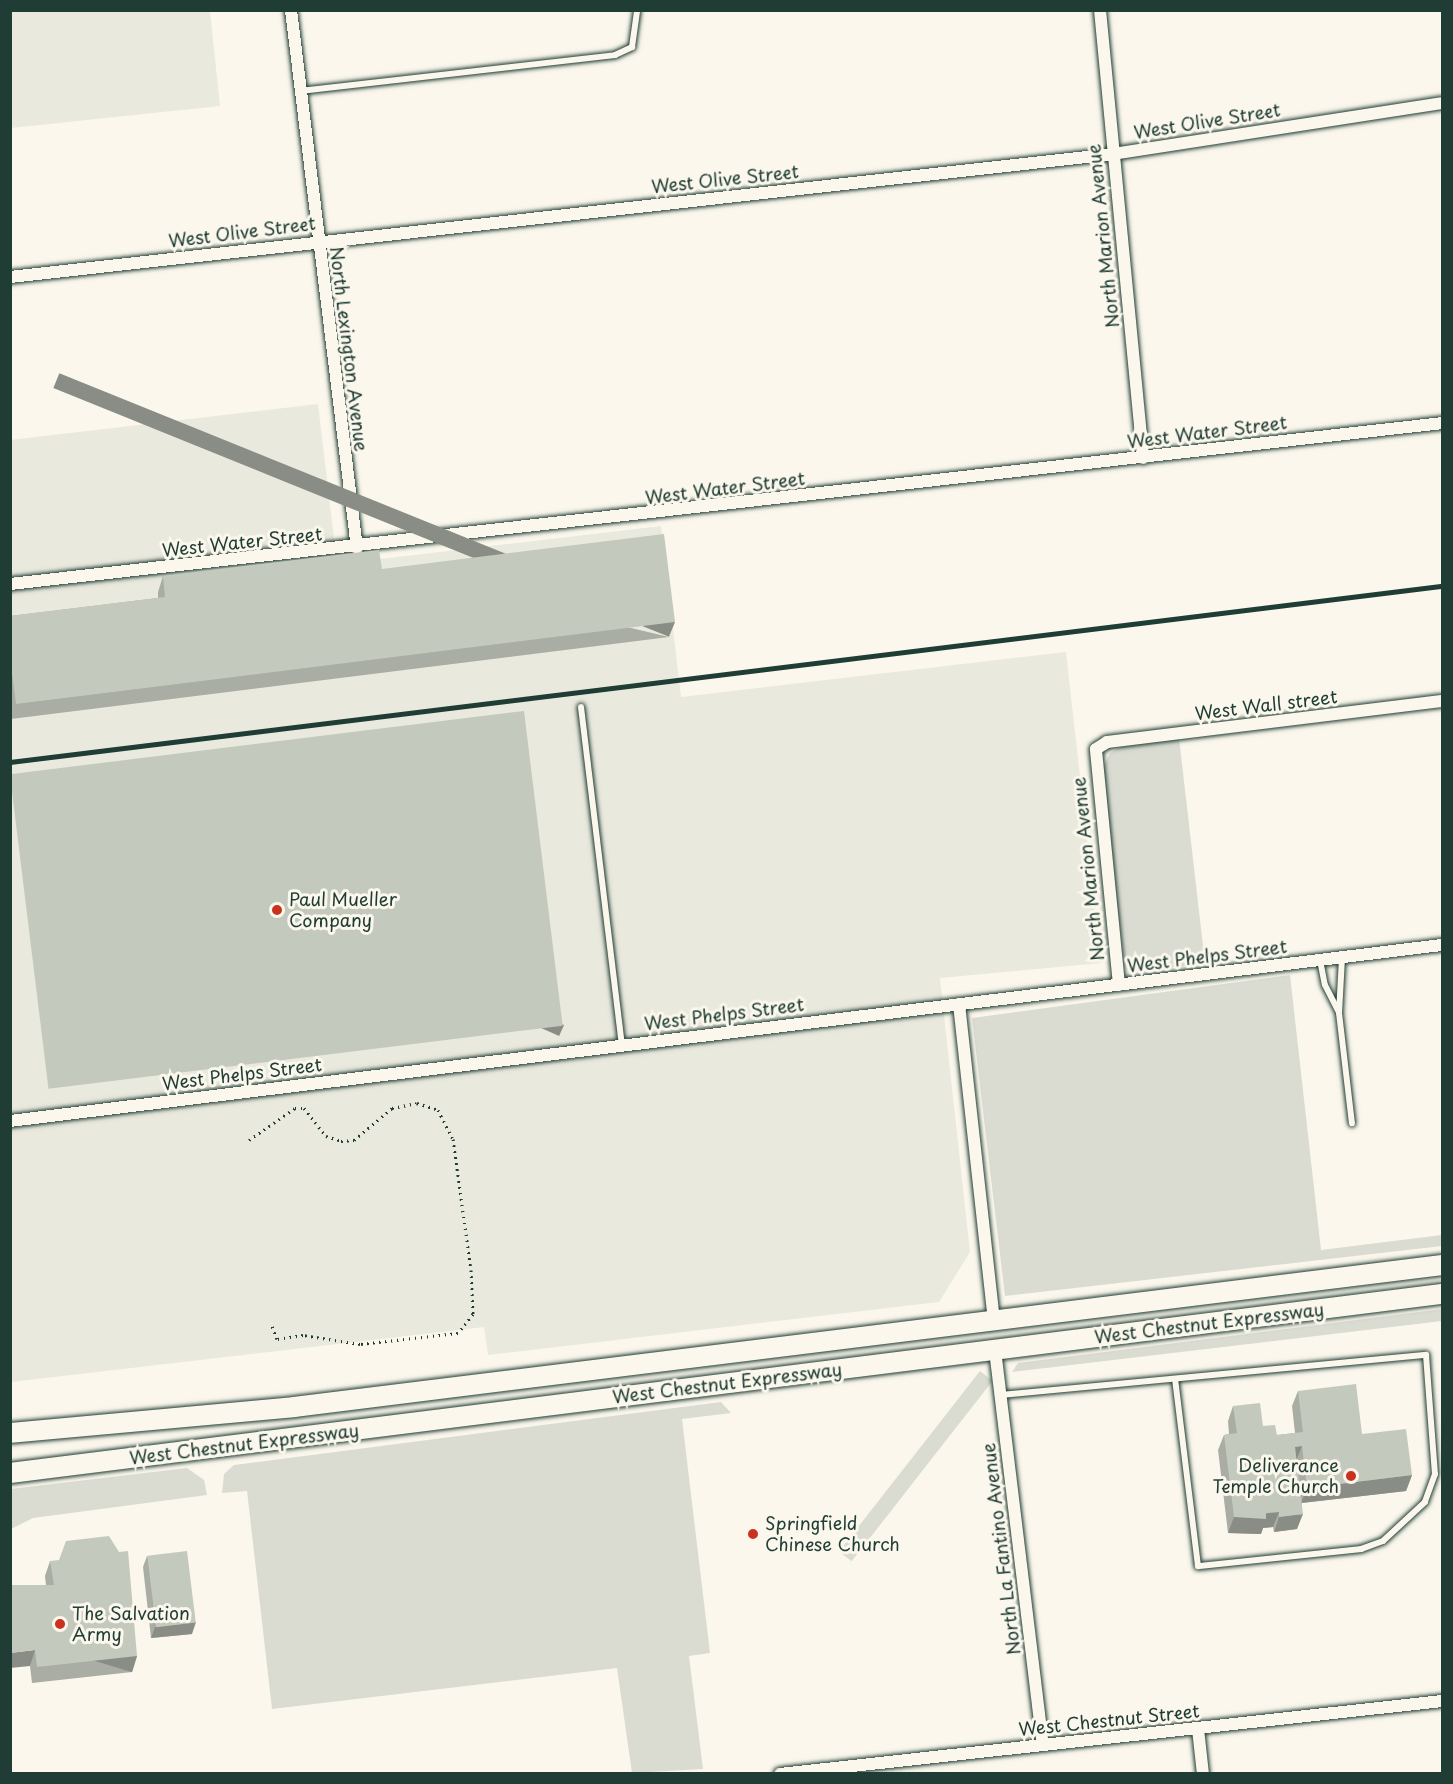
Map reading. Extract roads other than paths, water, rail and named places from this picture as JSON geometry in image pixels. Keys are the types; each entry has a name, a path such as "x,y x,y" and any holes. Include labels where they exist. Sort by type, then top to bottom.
{"main road":[{"name":"West Chestnut Expressway","path":"10,1433 294,1407 1443,1264"},
{"name":"West Chestnut Expressway","path":"10,1473 1443,1294"}],"street":[{"name":"North Lexington Avenue","path":"291,10 317,242 357,548"},
{"name":"North Marion Avenue","path":"1100,10 1143,458"},
{"name":"West Olive Street","path":"10,278 1113,154 1443,103"},
{"name":"West Water Street","path":"10,584 357,548 1443,423"},
{"name":"West Wall street","path":"1096,749 1107,742 1443,701"},
{"name":"North Marion Avenue","path":"1096,749 1119,985"},
{"name":"West Phelps Street","path":"10,1121 1443,945"},
{"path":"959,1004 994,1320"},
{"name":"North La Fantino Avenue","path":"995,1350 1043,1744"},
{"name":"West Chestnut Street","path":"780,1773 1443,1701"},
{"path":"1198,1729 1203,1773"}],"lane":[{"path":"300,91 615,55 635,42 637,10"},
{"path":"581,707 622,1045"},
{"path":"1342,958 1339,1013 1352,1123"},
{"path":"1320,960 1325,986 1339,1013"},
{"path":"1001,1395 1426,1355 1435,1474 1425,1502 1400,1529 1361,1549 1198,1566 1175,1380"}],"railway":[{"path":"10,762 1442,586"}],"place":[{"name":"Paul Mueller Company","path":"277,910"},
{"name":"Deliverance Temple Church","path":"1351,1476"},
{"name":"Springfield Chinese Church","path":"753,1534"},
{"name":"The Salvation Army","path":"60,1624"}]}
